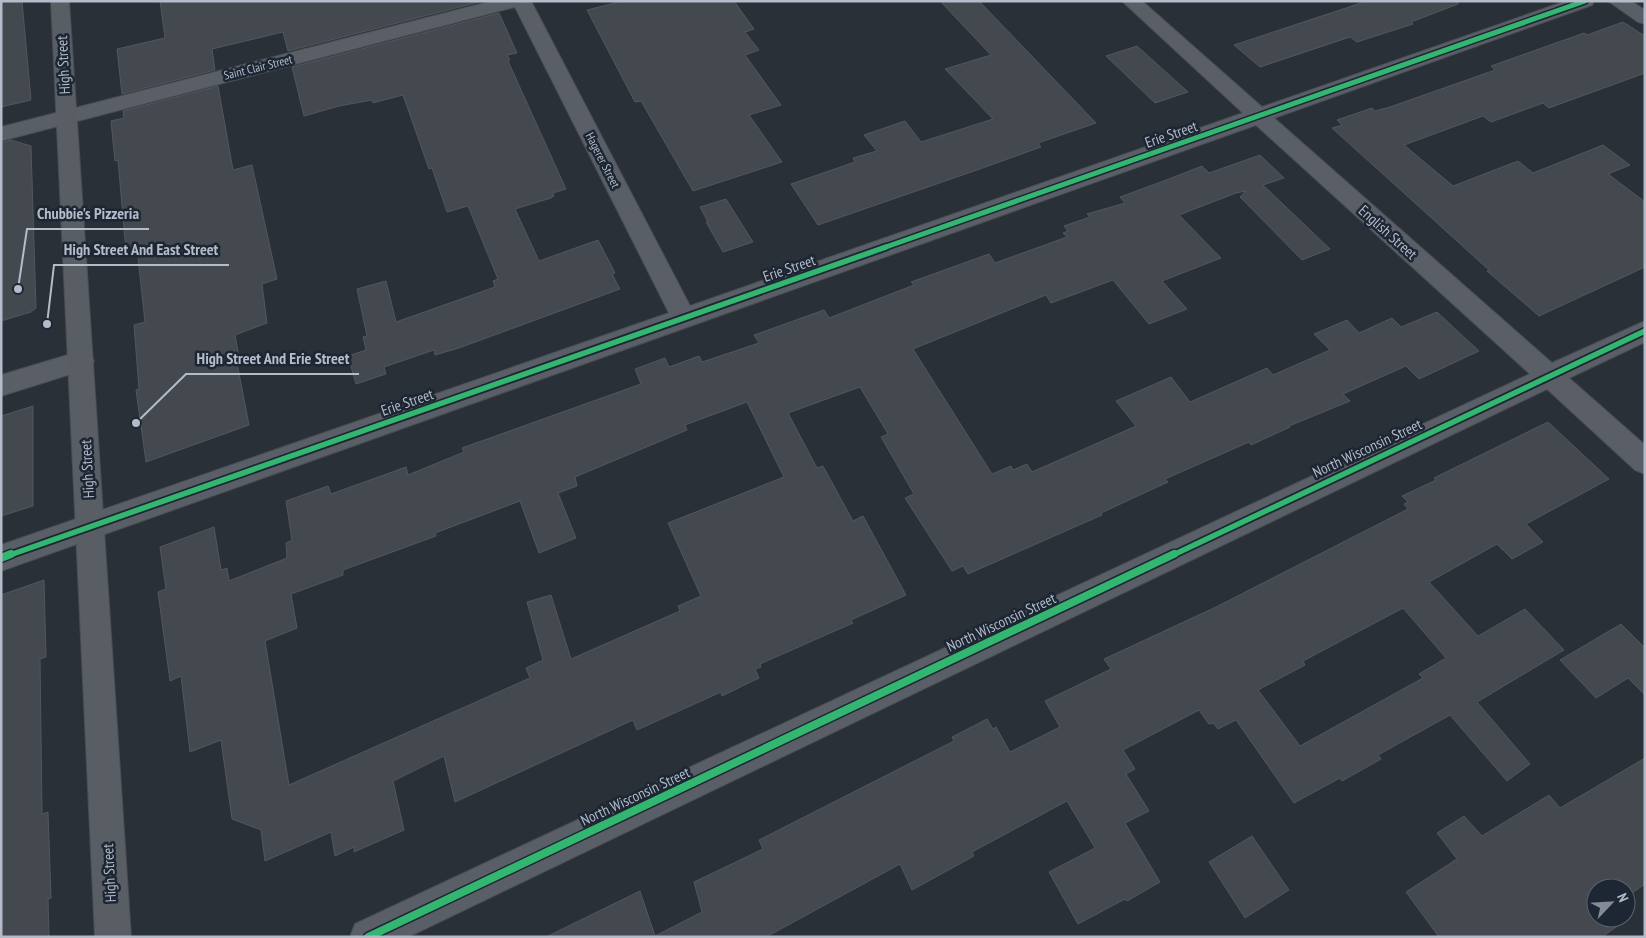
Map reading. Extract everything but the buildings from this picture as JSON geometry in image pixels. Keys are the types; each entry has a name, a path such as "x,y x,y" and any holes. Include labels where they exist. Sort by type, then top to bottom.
{"main road":[{"name":"High Street","path":"60,1 113,937"}],"street":[{"name":"Saint Clair Street","path":"1,134 515,1"},
{"name":"Hagerer Street","path":"522,1 684,318"},
{"name":"English Street","path":"1131,1 1645,462"},
{"name":"Erie Street","path":"1,558 1585,1"},
{"path":"1617,1 1645,18"},
{"name":"North Wisconsin Street","path":"368,937 1645,331"},
{"path":"1,386 81,362"}],"cycle path":[{"path":"1,558 1585,1"},
{"path":"368,937 1645,331"}],"place":[{"name":"Chubbie's Pizzeria","path":"18,289"},
{"name":"High Street And East Street","path":"47,324"},
{"name":"High Street And Erie Street","path":"136,423"}]}
